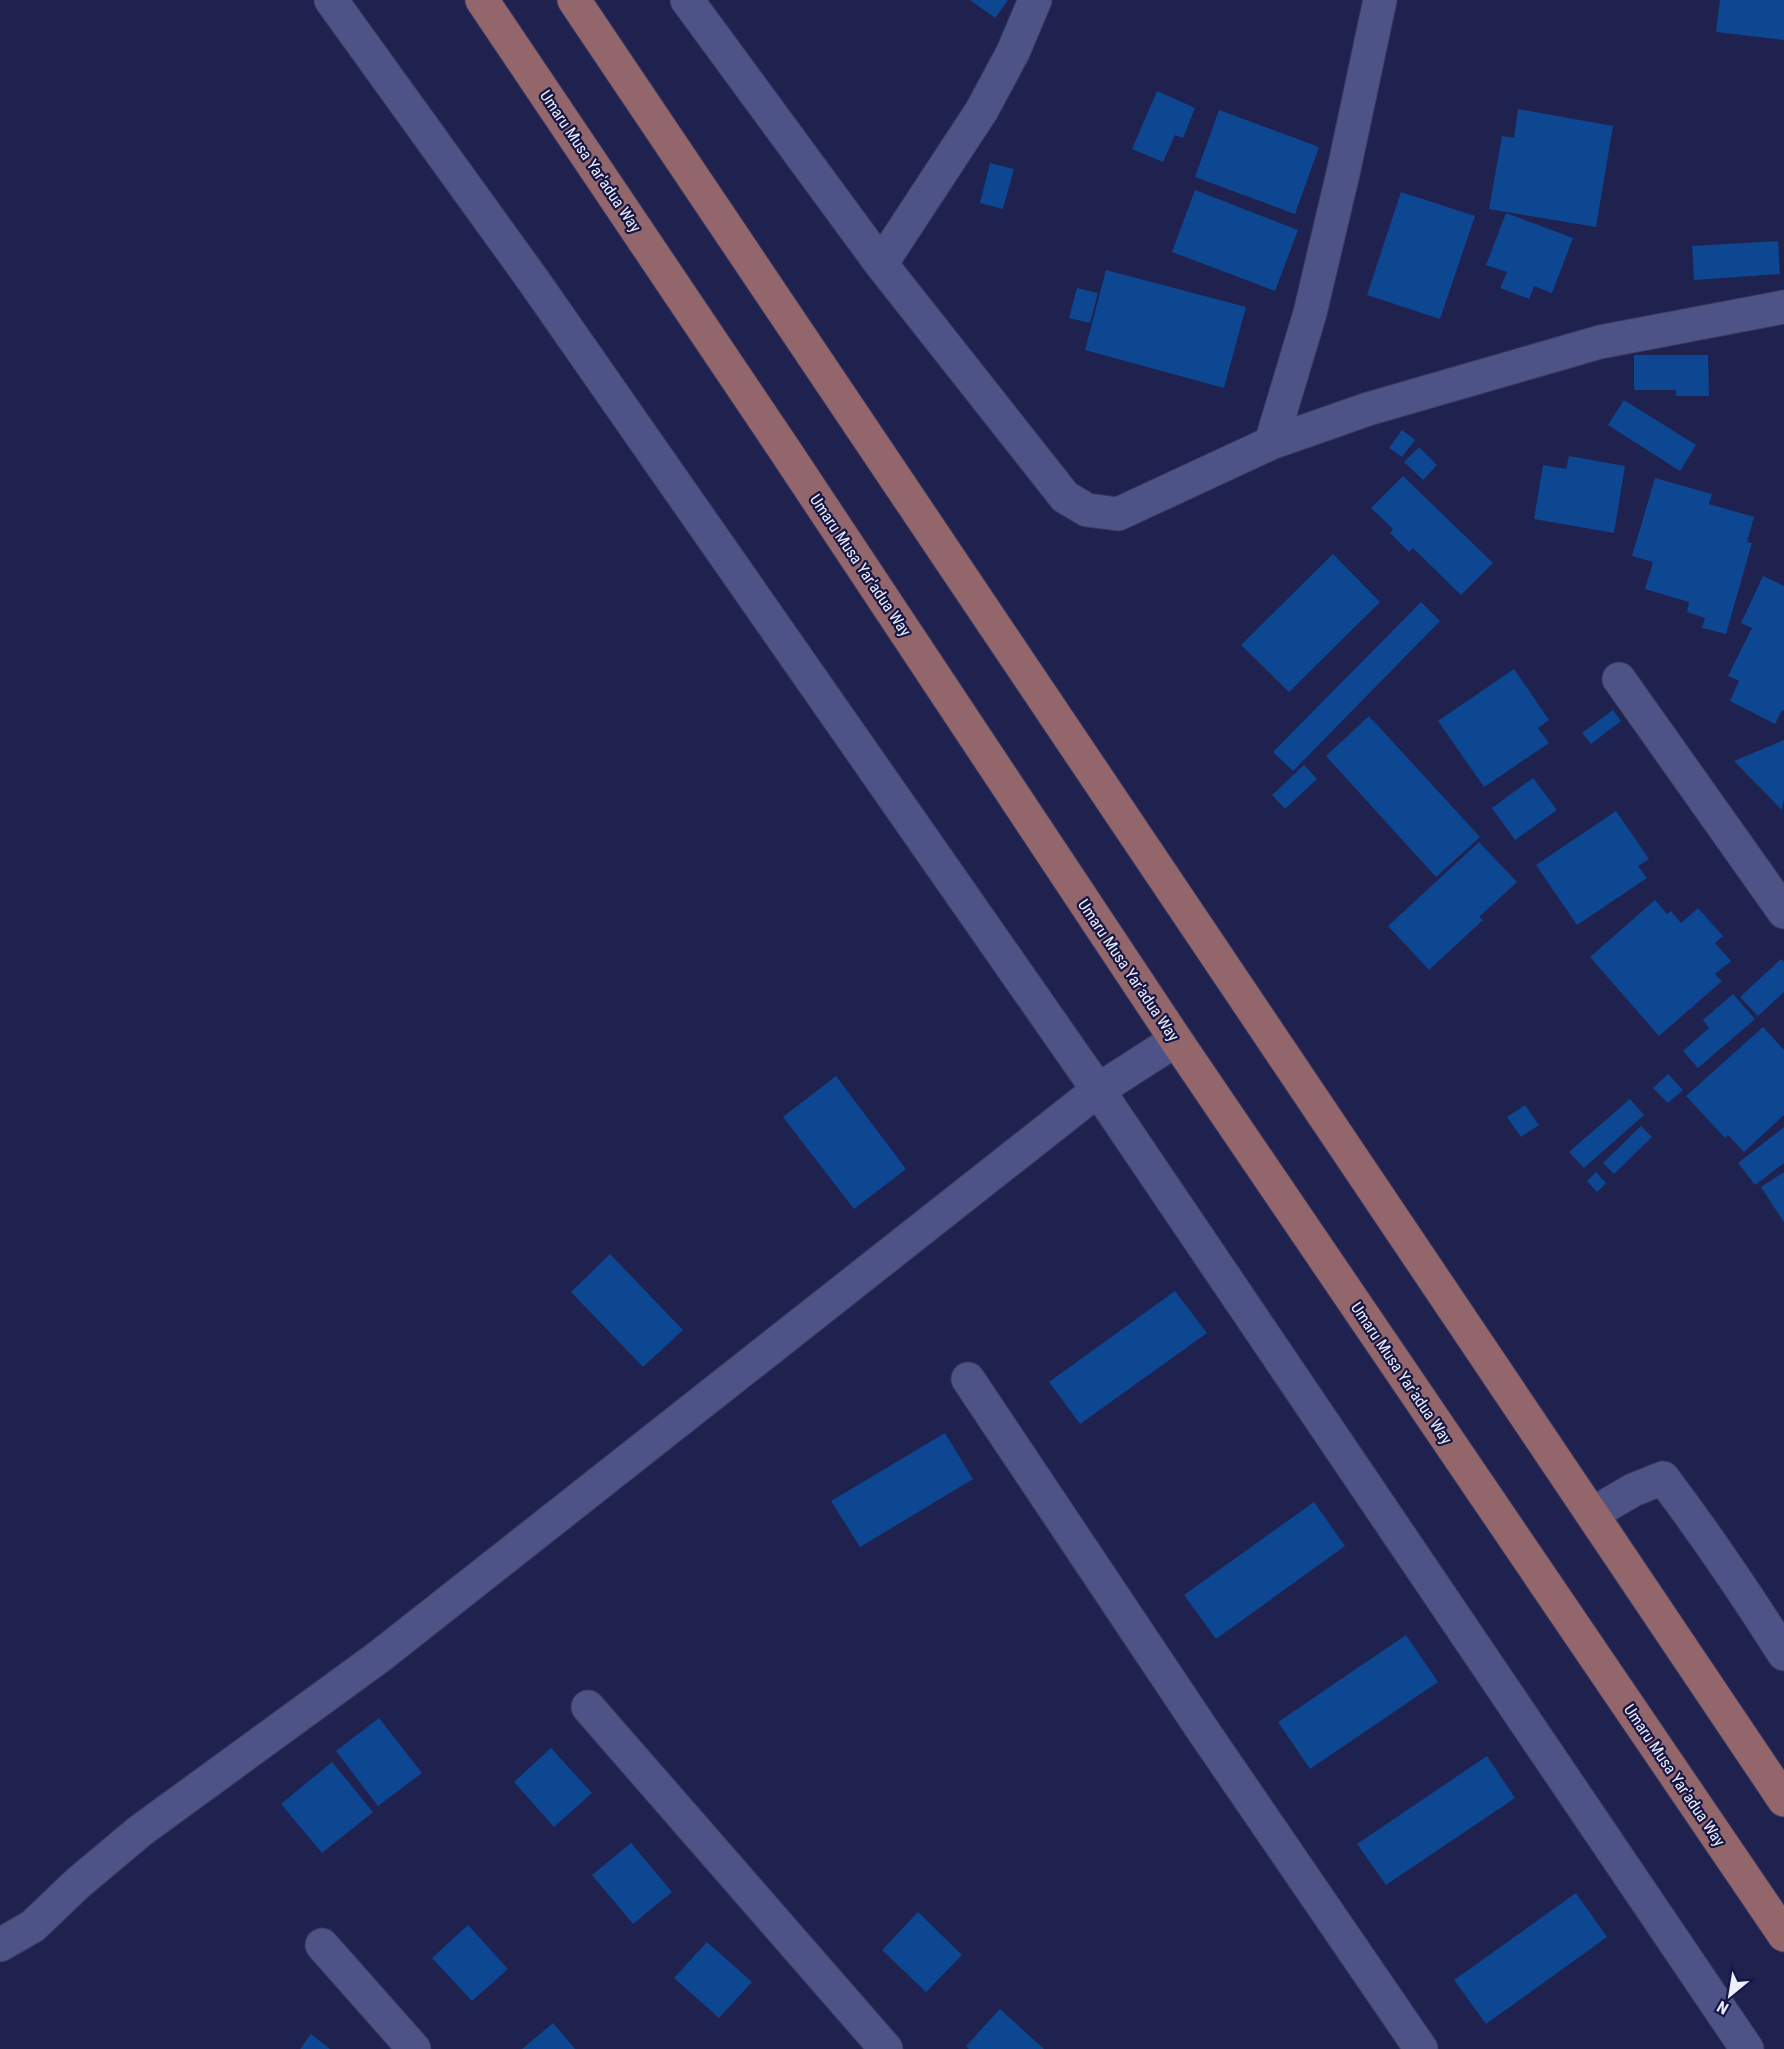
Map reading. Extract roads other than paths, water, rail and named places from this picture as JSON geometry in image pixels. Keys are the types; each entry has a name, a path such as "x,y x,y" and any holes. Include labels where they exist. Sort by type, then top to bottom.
{"main road":[{"name":"Umaru Musa Yar'adua Way","path":"482,0 784,449 1176,1040 1784,1935"},
{"path":"574,0 1784,1800"}],"street":[{"path":"331,0 533,280 1098,1090 1747,2049"},
{"path":"687,0 881,264 1065,497 1088,510 1118,514 1271,443 1368,409 1600,342 1784,308"},
{"path":"881,264 982,110 1013,52 1035,0"},
{"path":"1271,443 1310,313 1380,0"},
{"path":"1619,679 1784,912"},
{"path":"0,1945 33,1926 78,1883 140,1831 381,1656 1098,1090 1176,1040"},
{"path":"968,1379 1204,1732 1421,2049"},
{"path":"1592,1514 1633,1490 1663,1478 1748,1597 1784,1654"},
{"path":"588,1707 886,2049"},
{"path":"322,1945 414,2049"}]}
